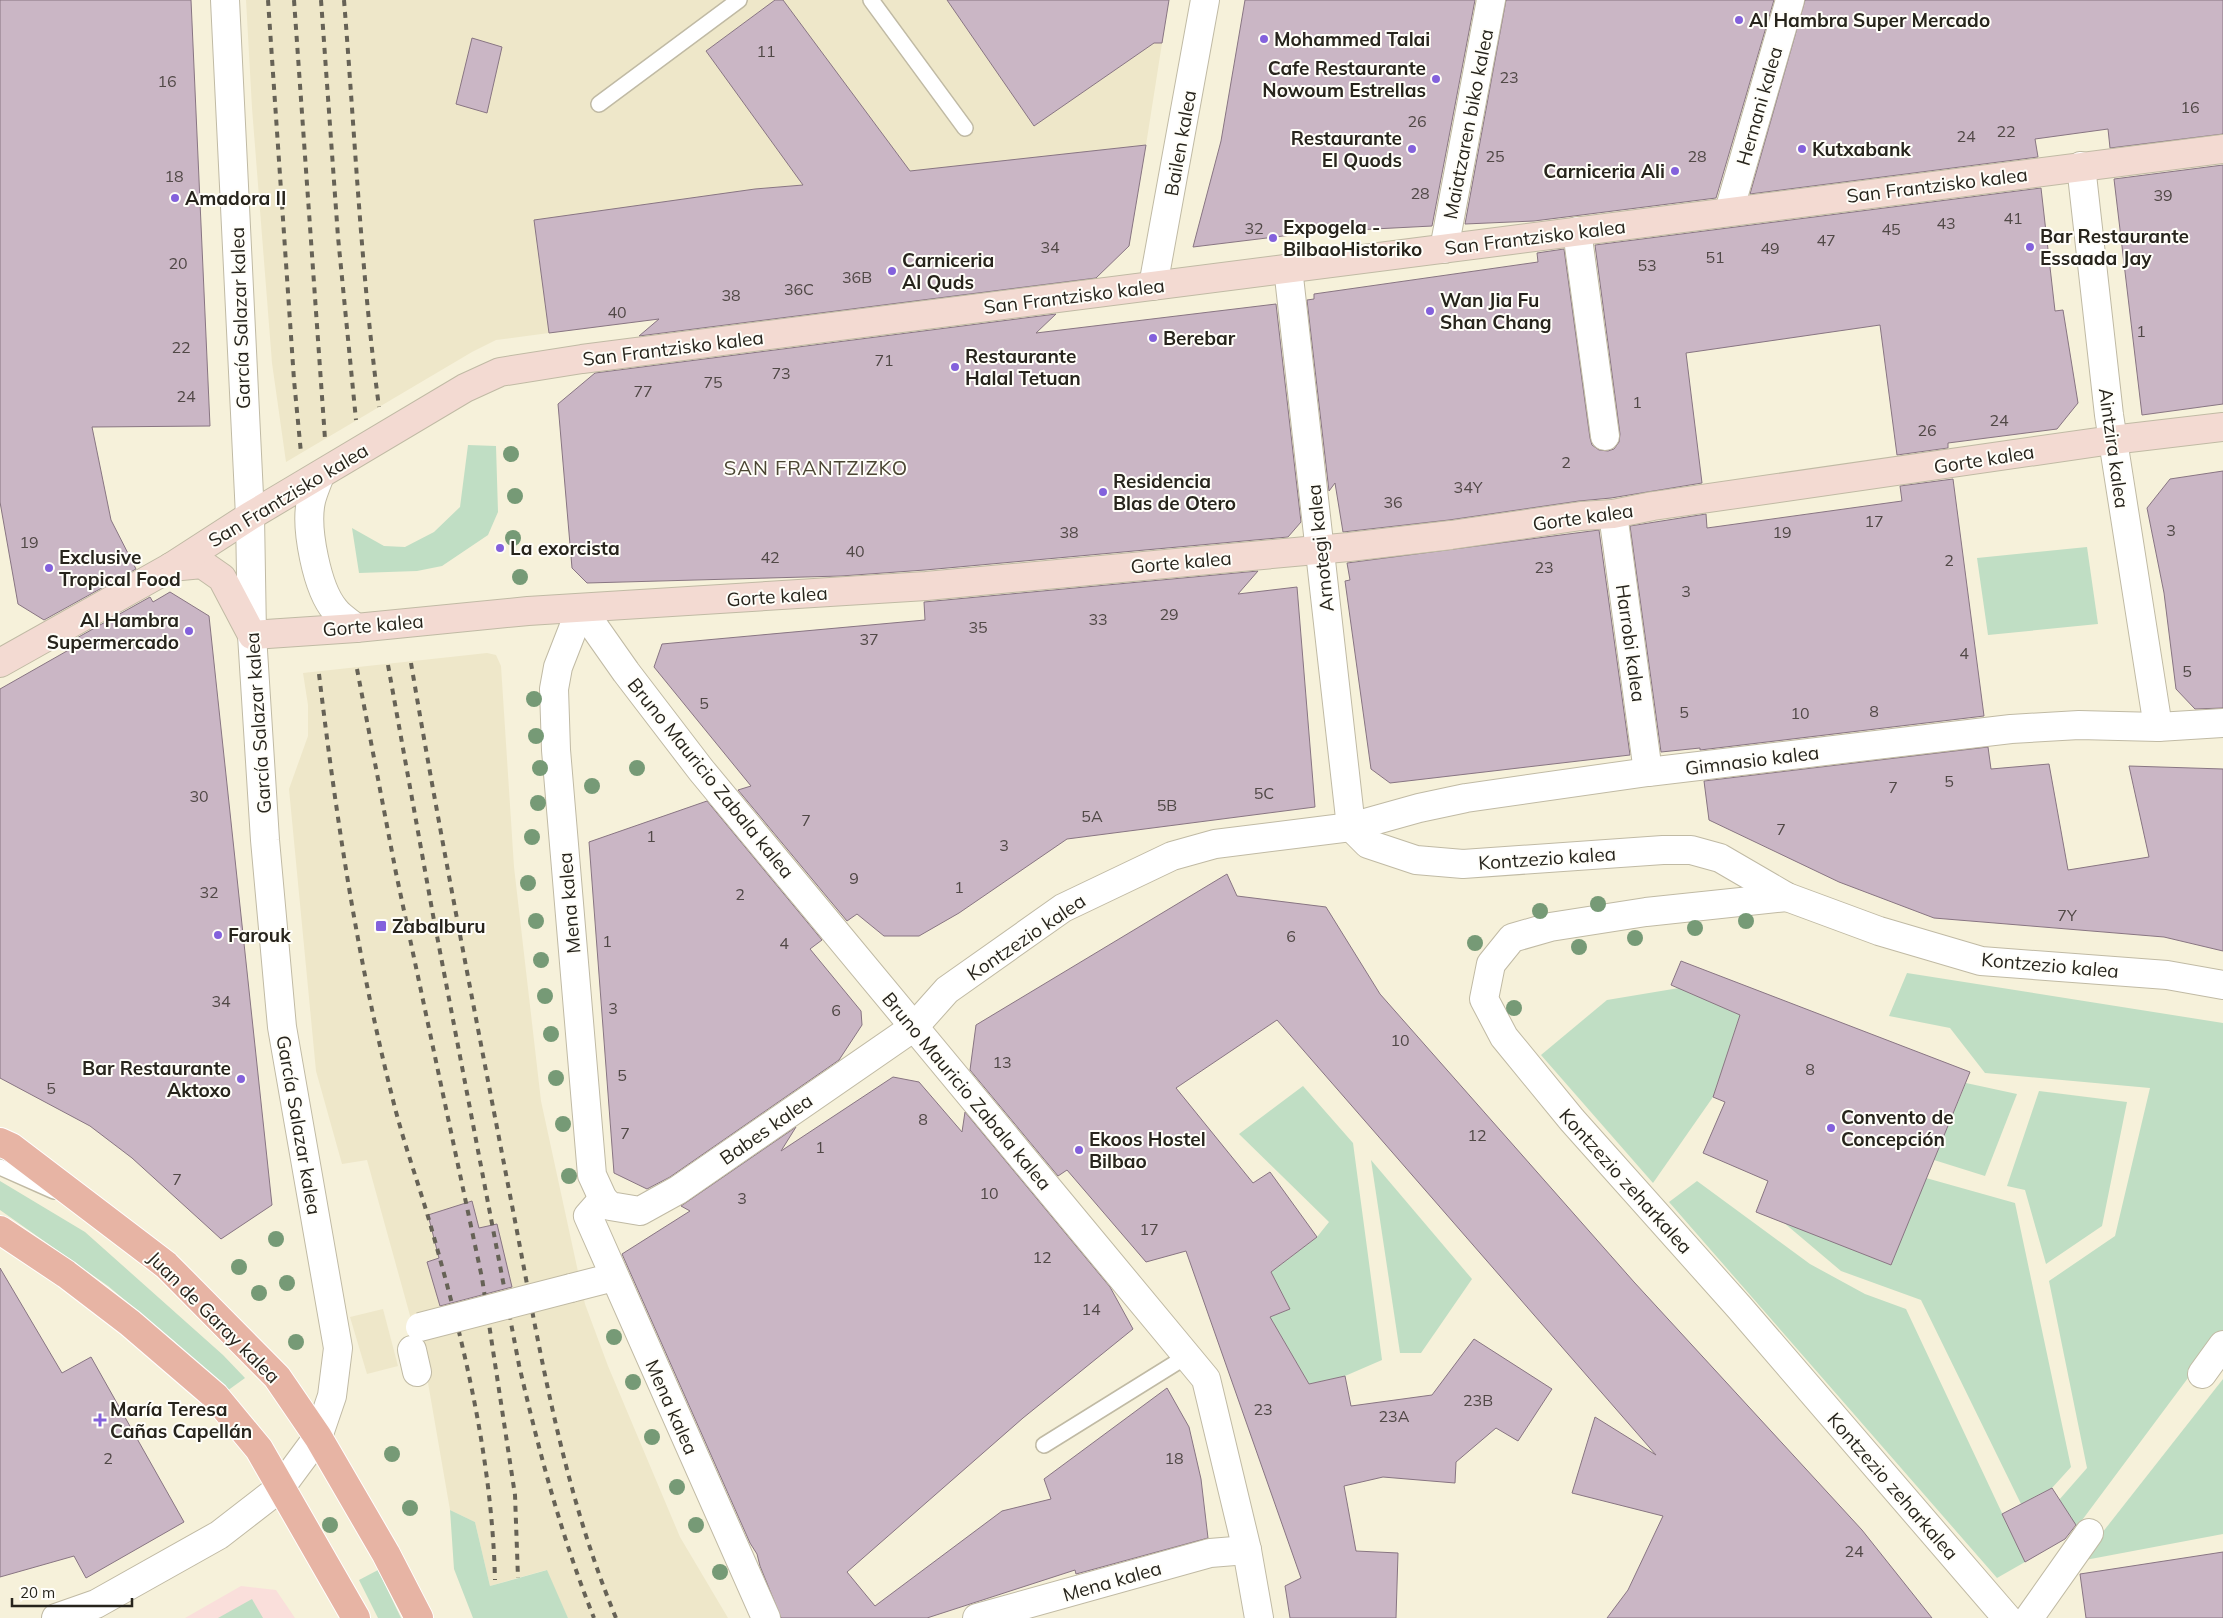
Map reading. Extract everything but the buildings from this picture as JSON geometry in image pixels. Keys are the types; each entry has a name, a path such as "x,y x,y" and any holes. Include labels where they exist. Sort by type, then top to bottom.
{"main road":[{"name":"Juan de Garay kalea","path":"0,1142 10,1147 166,1265 277,1377 318,1437 386,1554 420,1618"},
{"path":"0,1230 66,1274 130,1324 215,1396 259,1449 356,1618"}],"street":[{"name":"García Salazar kalea","path":"56,1618 96,1604 219,1535 281,1487 318,1437 332,1396 338,1348 282,1027 265,840 252,635 250,516 225,0"},
{"name":"Bailen kalea","path":"1153,286 1205,0"},
{"name":"Maiatzaren biko kalea","path":"1444,249 1491,0"},
{"name":"Hernani kalea","path":"1729,211 1790,0"},
{"name":"San Frantzisko kalea","path":"0,663 170,567 250,516 465,388 500,372 582,359 2223,149"},
{"name":"Aintzira kalea","path":"2082,166 2112,440 2158,727"},
{"path":"1577,231 1605,436"},
{"name":"Arnotegi kalea","path":"1288,268 1351,827"},
{"name":"Gorte kalea","path":"252,635 356,628 528,611 926,586 1451,536 1581,516 1614,514 1653,506 2112,440 2223,426"},
{"path":"320,475 311,502 311,527 315,563 324,591 335,610 356,628"},
{"name":"Harrobi kalea","path":"1614,514 1648,772"},
{"path":"170,567 202,564 222,578 252,635"},
{"name":"Bruno Mauricio Zabala kalea","path":"581,608 626,672 701,770 1206,1379 1247,1550 1260,1618"},
{"name":"Mena kalea","path":"581,608 558,667 554,688 556,750 592,1175 607,1203 588,1216 766,1618"},
{"name":"Gimnasio kalea","path":"1351,827 1419,808 1466,798 1648,772 2011,729 2079,725 2158,727 2223,723"},
{"name":"Kontzezio kalea","path":"914,1027 947,990 1063,908 1125,876 1172,856 1215,844 1351,827 1368,844 1416,860 1462,864 1663,850 1691,850 1720,858 1788,897 1880,931 1981,961 2167,975 2223,985"},
{"name":"Kontzezio zeharkalea","path":"1788,897 1636,914 1550,927 1512,938 1491,964 1484,999 1504,1037 1572,1120 1739,1307 2007,1618"},
{"name":"Babes kalea","path":"607,1203 640,1211 678,1190 914,1027"},
{"path":"414,1344 571,1288 614,1277"},
{"path":"2202,1374 2223,1346"},
{"path":"2029,1618 2089,1534"},
{"name":"Mena kalea","path":"977,1618 1210,1553 1247,1550"}],"lane":[{"path":"599,104 738,0"},
{"path":"871,0 965,128"},
{"path":"0,1167 83,1202"},
{"path":"1044,1445 1187,1356"}],"shaded area":[{"path":"246,0 775,0 706,51 803,185 755,189 534,220 549,333 496,340 472,352 286,462 272,363 252,108"},
{"path":"783,0 947,0 1034,126 1163,37 1146,145 910,171"},
{"path":"487,653 496,655 501,666 514,867 541,1101 585,1304 608,1366 680,1537 728,1618 568,1618 546,1570 490,1586 475,1522 450,1510 427,1377 367,1160 342,1164 316,1071 289,789 308,736 308,705 303,673"},
{"path":"383,1309 398,1366 367,1374 350,1317"},
{"path":"241,1586 276,1590 295,1618 185,1618"}],"green space":[{"path":"468,445 496,446 498,512 488,535 442,566 417,571 359,573 352,528 384,546 405,547 434,532 460,507"},
{"path":"2087,547 2098,624 1988,635 1977,558"},
{"path":"1907,973 2223,1023 2223,1331 2077,1527 2059,1500 2087,1468 2049,1281 2115,1236 2150,1088 1985,1073 1950,1028 1889,1016"},
{"path":"1679,988 1740,1015 1713,1097 1653,1183 1541,1055 1607,1000"},
{"path":"1966,1083 2017,1094 1985,1176 1934,1160"},
{"path":"1303,1086 1353,1143 1382,1360 1345,1376 1309,1384 1270,1317 1290,1309 1271,1272 1317,1237 1329,1222 1239,1134"},
{"path":"2039,1091 2127,1102 2102,1226 2046,1264 2025,1190 2007,1186"},
{"path":"1371,1160 1472,1279 1421,1353 1400,1353"},
{"path":"1926,1178 2015,1203 2071,1467 2052,1488 2021,1504 1921,1300 1841,1271 1783,1222 1891,1265"},
{"path":"0,1181 85,1232 223,1355 245,1378 227,1391 174,1341 108,1286 0,1210"},
{"path":"1697,1181 1810,1264 1865,1294 1906,1309 2025,1562 1997,1578 1669,1202"},
{"path":"2223,1379 2223,1534 2080,1561"},
{"path":"450,1510 475,1522 490,1586 547,1570 568,1618 473,1618 454,1569"},
{"path":"378,1570 401,1618 378,1618 359,1580"},
{"path":"252,1599 263,1618 218,1618"}],"railway":[{"path":"268,0 294,380 301,453"},
{"path":"294,0 325,439"},
{"path":"321,0 338,237 356,420"},
{"path":"344,0 363,255 379,407"},
{"path":"411,663 459,929 552,1410 580,1515 616,1618"},
{"path":"388,665 433,915 519,1365 552,1493 571,1556 594,1618"},
{"path":"357,669 396,873 482,1278 515,1495 518,1578"},
{"path":"319,674 340,833 368,991 396,1112 429,1220 474,1398 488,1488 495,1580"}],"place":[{"name":"Al Hambra Super Mercado","path":"1739,20"},
{"name":"Mohammed Talai","path":"1264,39"},
{"name":"Cafe Restaurante Nowoum Estrellas","path":"1436,79"},
{"name":"Restaurante El Quods","path":"1412,149"},
{"name":"Kutxabank","path":"1802,149"},
{"name":"Carniceria Ali","path":"1675,171"},
{"name":"Amadora II","path":"175,198"},
{"name":"Expogela - BilbaoHistoriko","path":"1273,238"},
{"name":"Bar Restaurante Essaada Jay","path":"2030,247"},
{"name":"Carniceria Al Quds","path":"892,271"},
{"name":"Wan Jia Fu Shan Chang","path":"1430,311"},
{"name":"Berebar","path":"1153,338"},
{"name":"Restaurante Halal Tetuan","path":"955,367"},
{"name":"Residencia Blas de Otero","path":"1103,492"},
{"name":"La exorcista","path":"500,548"},
{"name":"Exclusive Tropical Food","path":"49,568"},
{"name":"Al Hambra Supermercado","path":"189,631"},
{"name":"Zabalburu","path":"381,926"},
{"name":"Farouk","path":"218,935"},
{"name":"Bar Restaurante Aktoxo","path":"241,1079"},
{"name":"Convento de Concepción","path":"1831,1128"},
{"name":"Ekoos Hostel Bilbao","path":"1079,1150"},
{"name":"María Teresa Cañas Capellán","path":"100,1420"}],"district":[{"name":"SAN FRANTZIZKO","path":"816,468"}]}
